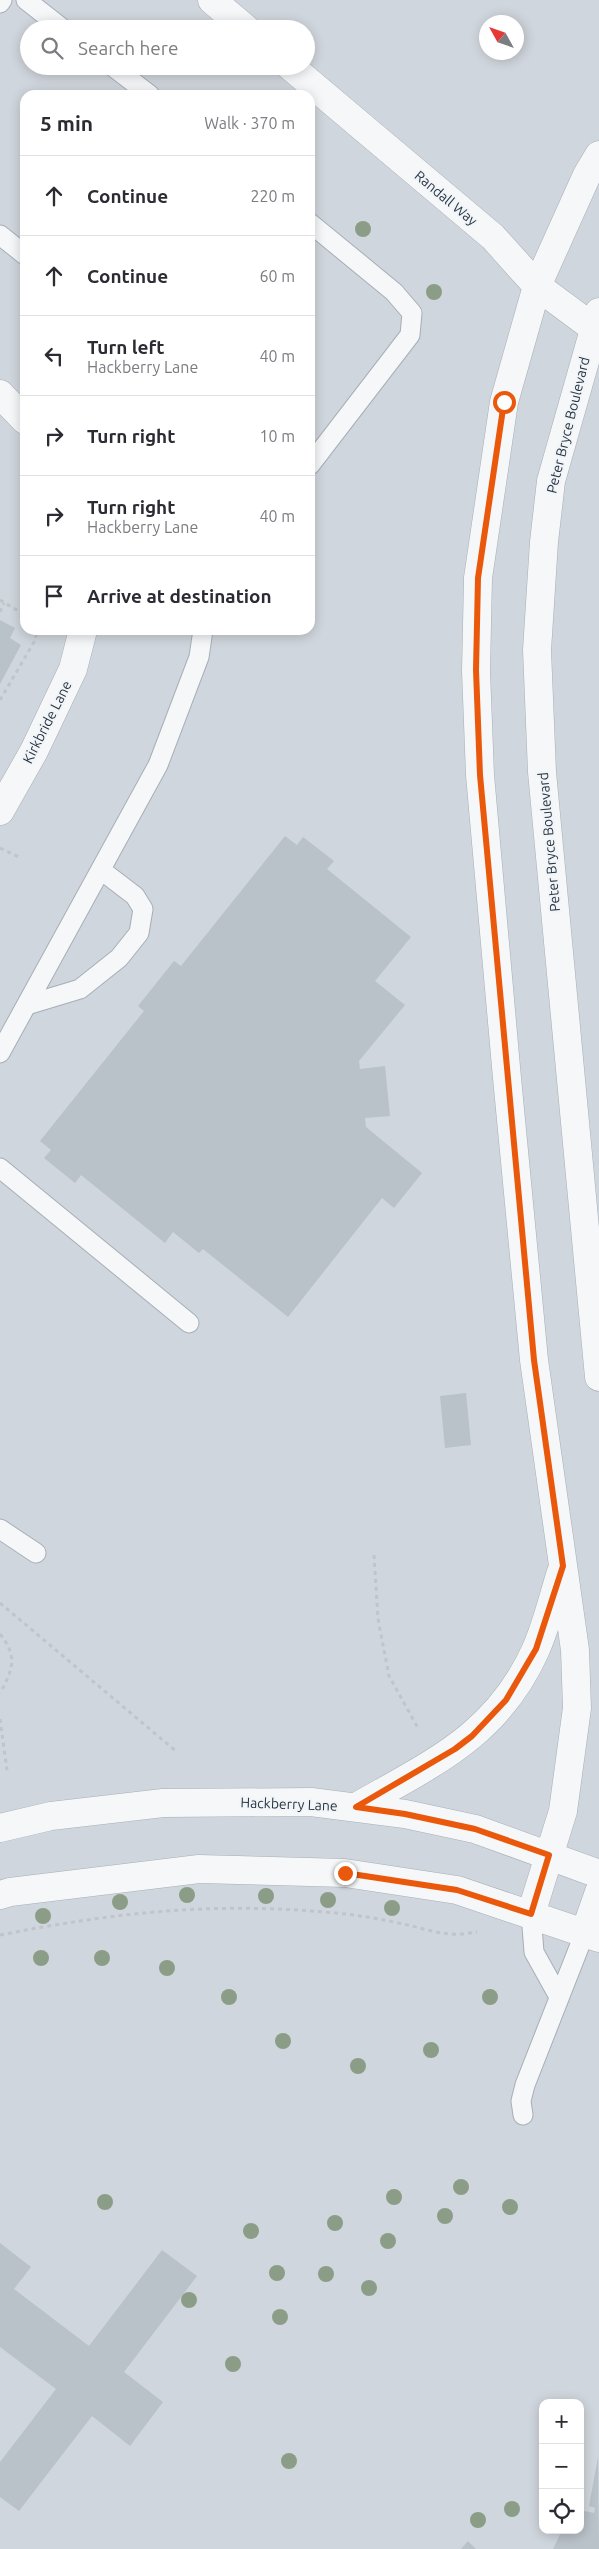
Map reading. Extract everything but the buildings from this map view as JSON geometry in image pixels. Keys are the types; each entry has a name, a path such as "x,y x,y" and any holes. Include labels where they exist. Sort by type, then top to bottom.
{"street":[{"path":"212,0 235,20"},
{"name":"Randall Way","path":"301,75 493,237 537,286 597,323"},
{"path":"531,1914 563,1811 577,1708 574,1650 534,1360 480,775 476,670 478,578 494,457 504,402 537,286 587,175 599,155"},
{"name":"Peter Bryce Boulevard","path":"597,323 551,481 543,550 537,650 542,772 599,1377"},
{"path":"0,394 20,415"},
{"name":"Kirkbride Lane","path":"0,811 34,751 73,669 82,635"},
{"path":"356,1807 455,1749 472,1736 506,1700 536,1649 563,1566"},
{"name":"Hackberry Lane","path":"0,1828 51,1816 163,1803 311,1802 405,1814 475,1829 599,1874"},
{"path":"0,1895 10,1892 200,1869 345,1873 457,1890 592,1935 599,1892"}],"lane":[{"path":"26,0 52,20"},
{"path":"124,75 143,90"},
{"path":"315,227 394,292 412,312 410,335 315,458"},
{"path":"0,235 20,251"},
{"path":"0,1053 158,765 199,657 202,635"},
{"path":"27,1005 80,989 120,958 139,933 143,909 135,896 101,870"},
{"path":"0,1168 189,1323"},
{"path":"0,1528 36,1553"},
{"path":"531,1914 534,1952 559,1997"},
{"path":"523,2115 521,2101 525,2085 559,1997 592,1935"}],"path":[{"path":"0,600 20,612"},
{"path":"0,612 4,603"},
{"path":"0,700 36,635"},
{"path":"0,848 20,858"},
{"path":"374,1555 378,1619 389,1676 419,1730"},
{"path":"0,1603 177,1752"},
{"path":"0,1634 12,1656 12,1670 0,1693"},
{"path":"0,1719 7,1770"},
{"path":"0,1935 81,1919 159,1910 216,1908 324,1912 391,1921 453,1935 480,1932"}],"shaded area":[{"path":"0,0 599,0 599,2549 0,2549"}],"route":[{"path":"345,1873 457,1890 531,1914 549,1855 475,1829 405,1814 356,1807 455,1749 472,1736 506,1700 536,1649 563,1566 534,1360 480,775 476,670 478,578 494,457 504,402"}]}
